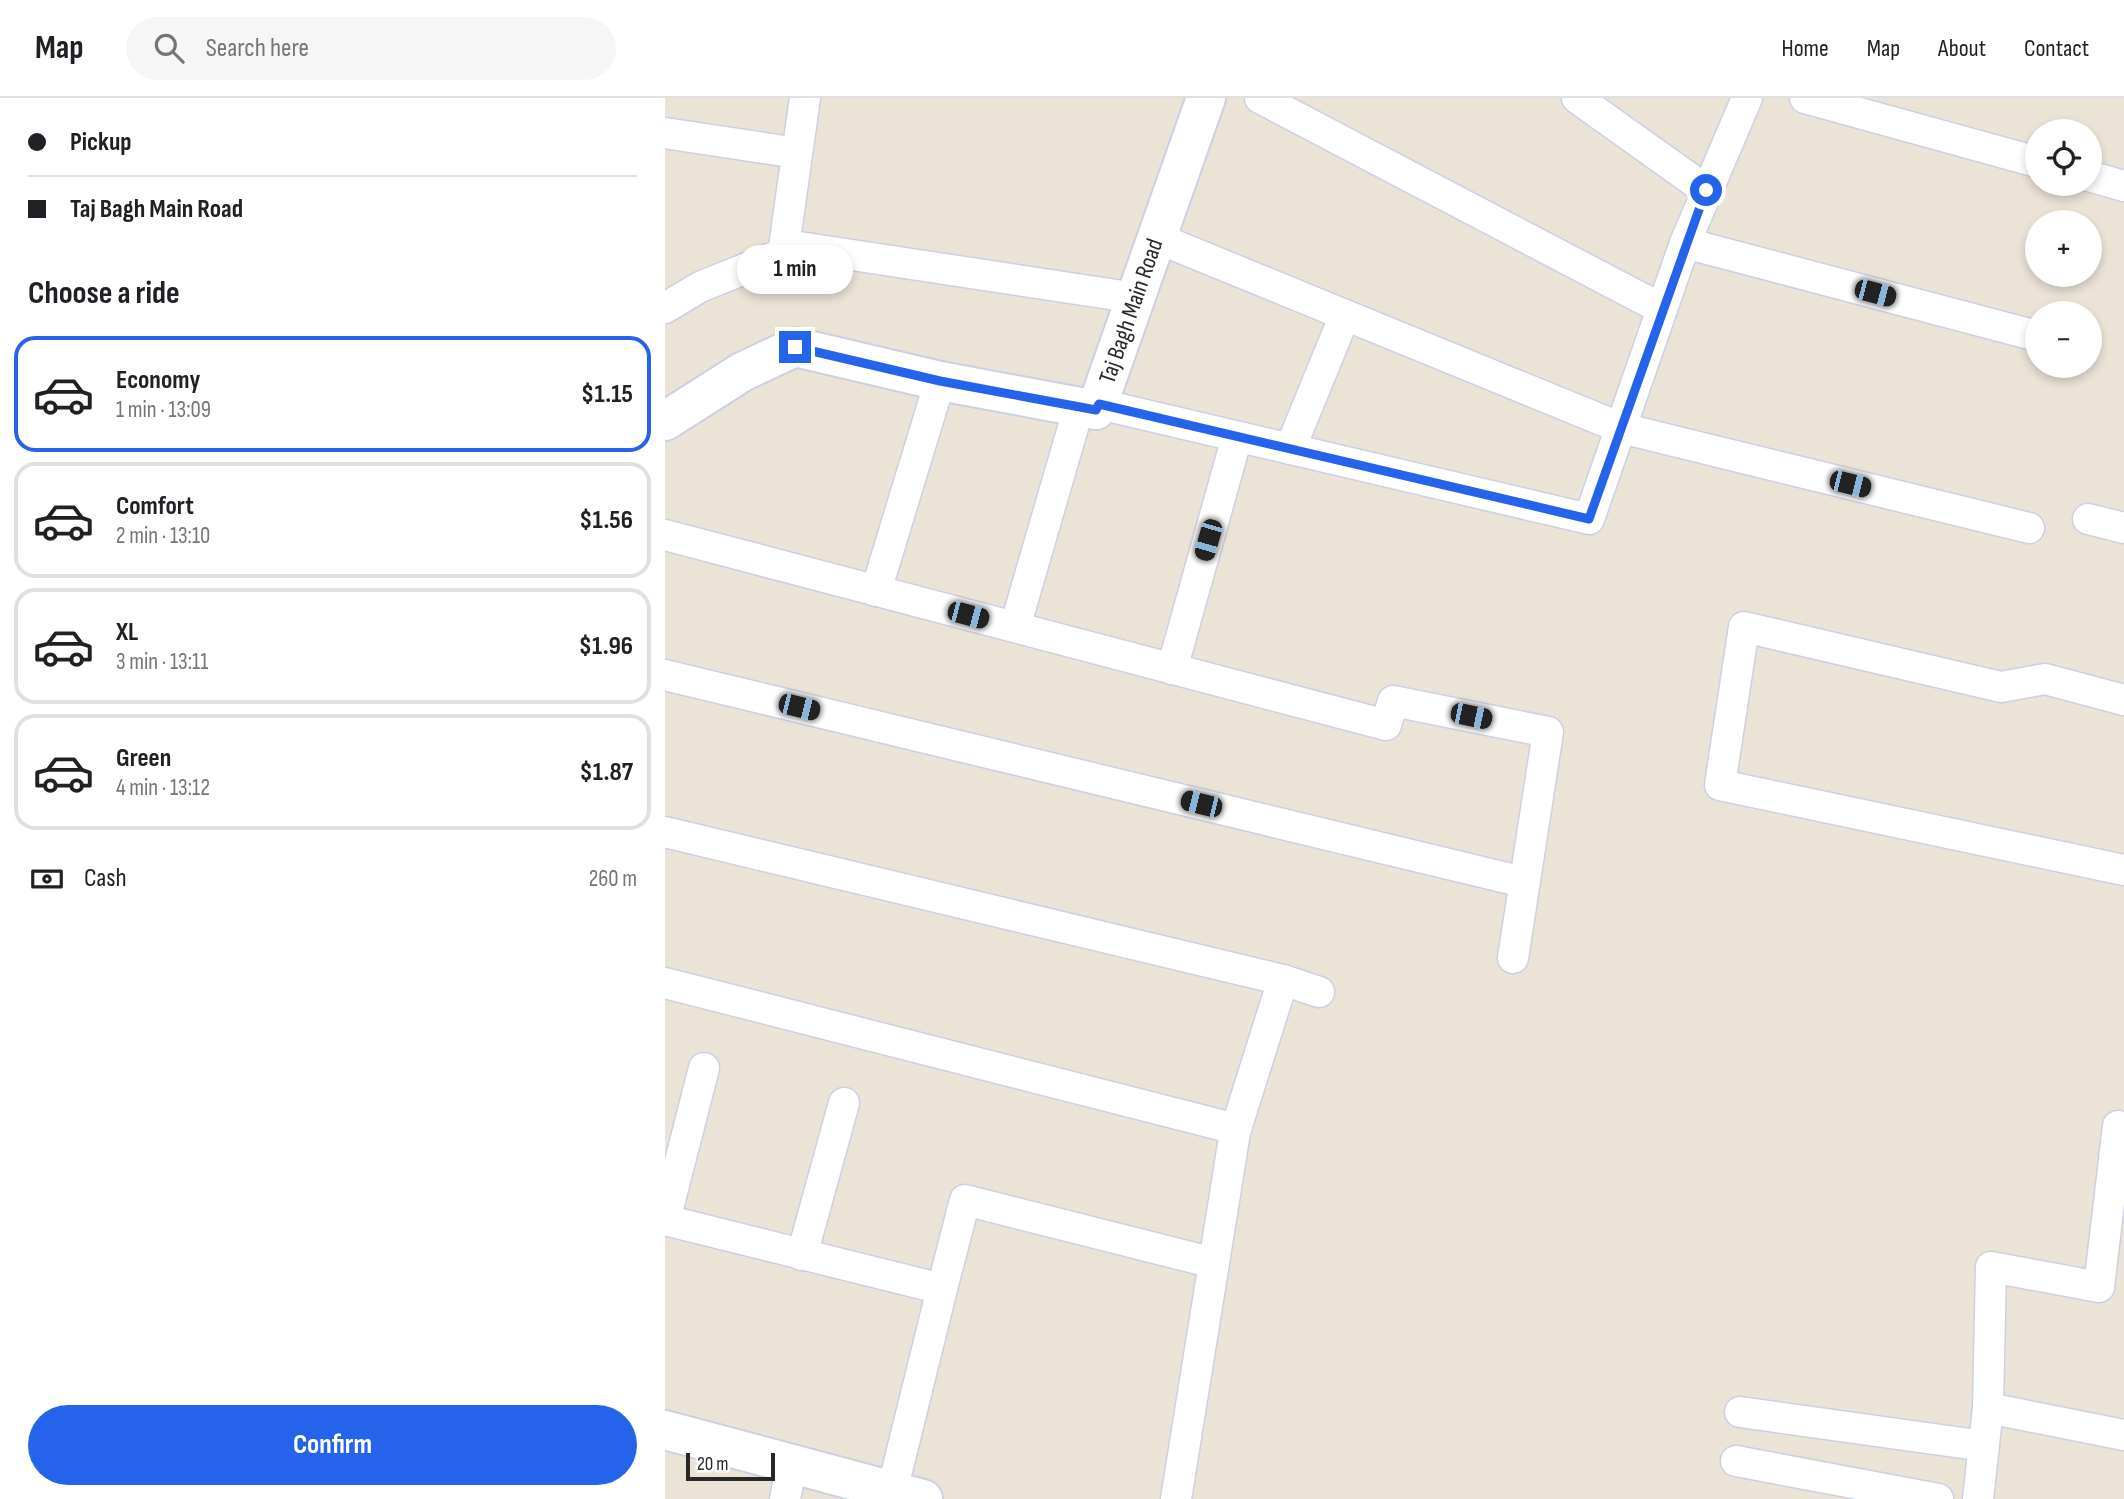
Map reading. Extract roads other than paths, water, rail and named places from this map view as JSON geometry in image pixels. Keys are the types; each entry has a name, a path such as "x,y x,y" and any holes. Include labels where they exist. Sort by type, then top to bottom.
{"street":[{"path":"783,254 805,98"},
{"name":"Taj Bagh Main Road","path":"665,421 741,372 795,347 940,381 1089,406 1136,298 1206,98"},
{"path":"1260,98 1662,309"},
{"path":"1577,98 1706,190"},
{"path":"1015,627 1089,406 1237,437 1589,519 1685,243 1748,98"},
{"path":"1805,98 2025,159"},
{"path":"665,133 797,153"},
{"path":"2102,180 2124,186"},
{"path":"1157,238 1621,428 2029,528"},
{"path":"1685,243 2025,333"},
{"path":"667,305 700,287 799,247 1136,298"},
{"path":"1290,449 1345,315"},
{"path":"876,591 940,381"},
{"path":"1172,669 1237,437"},
{"path":"2088,519 2124,527"},
{"path":"665,535 1386,726 1393,701 1548,732 1513,958"},
{"path":"2124,700 2045,679 2001,687 1744,627 1720,785 2124,870"},
{"path":"665,674 1523,882"},
{"path":"665,832 1283,980 1319,992"},
{"path":"1176,1499 1235,1129 1283,980"},
{"path":"665,983 1235,1129"},
{"path":"704,1068 665,1220 942,1289"},
{"path":"803,1255 844,1103"},
{"path":"1979,1499 1988,1408 1991,1267 2099,1287 2118,1126"},
{"path":"665,1430 789,1481 907,1495 942,1289 965,1200 1214,1263"},
{"path":"1988,1408 2124,1435"},
{"path":"1740,1412 1984,1446"},
{"path":"1736,1461 1938,1499"}]}
